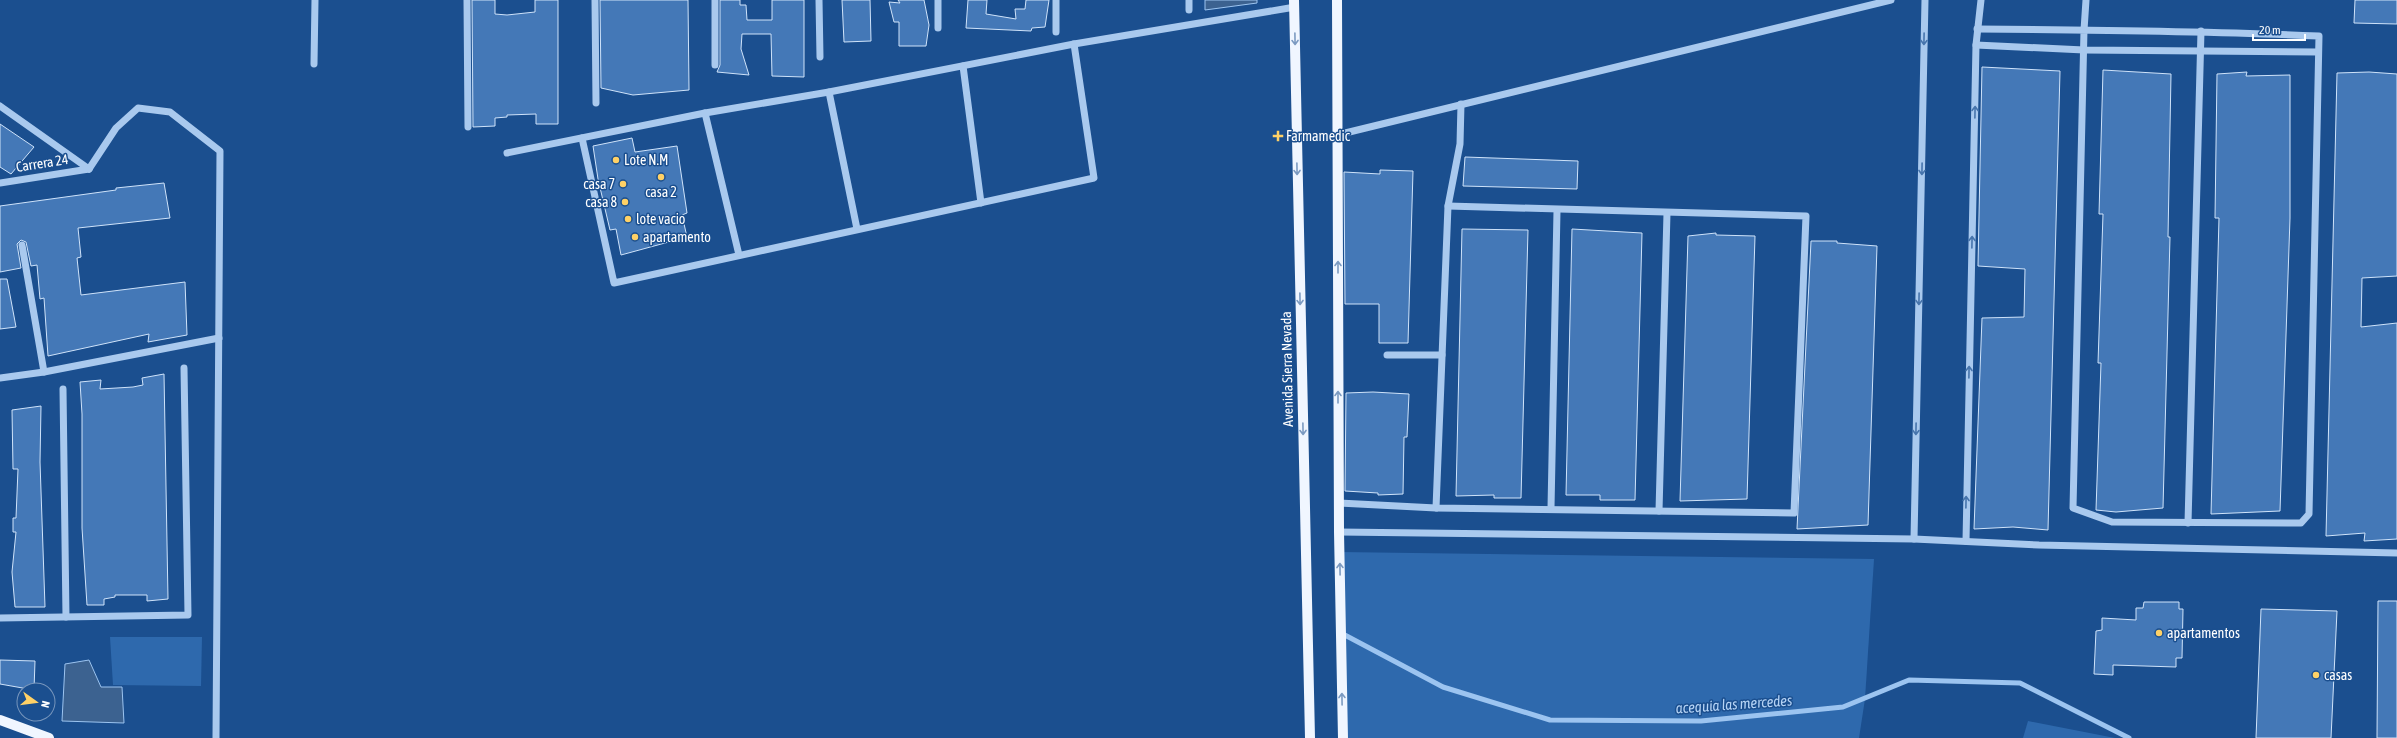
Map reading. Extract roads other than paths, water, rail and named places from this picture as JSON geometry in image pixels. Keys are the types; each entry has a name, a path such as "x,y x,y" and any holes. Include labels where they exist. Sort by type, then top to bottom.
{"main road":[{"path":"1337,0 1339,532 1343,738"},
{"name":"Avenida Sierra Nevada","path":"1294,3 1310,738"},
{"path":"0,720 49,738"}],"street":[{"path":"314,64 315,0"},
{"path":"467,0 468,127"},
{"path":"595,0 596,103"},
{"path":"715,0 715,64"},
{"path":"819,0 820,57"},
{"path":"938,0 938,28"},
{"path":"1056,0 1056,32"},
{"path":"1189,0 1189,10"},
{"path":"1337,135 1891,0"},
{"path":"1914,539 1925,0"},
{"path":"1966,541 1976,45 1981,0"},
{"path":"1977,29 2084,30 2201,31 2319,36 2309,514 2301,523 2112,522 2073,508 2084,30 2086,0"},
{"path":"507,153 705,112 829,92 1294,3"},
{"path":"2188,523 2201,31"},
{"path":"582,138 614,283 1094,178 1074,44"},
{"path":"1976,45 2084,50 2318,52"},
{"path":"963,66 982,203"},
{"path":"829,92 857,229"},
{"path":"1436,508 1448,206 1460,144 1461,104"},
{"path":"0,106 88,169 116,128 138,108 170,112 220,151 216,738"},
{"path":"705,112 739,256"},
{"name":"Carrera 24","path":"0,183 88,169"},
{"path":"1339,503 1436,508 1551,508 1794,513 1806,216 1448,206"},
{"path":"1551,508 1557,210"},
{"path":"1659,511 1667,213"},
{"path":"22,245 44,372"},
{"path":"0,378 44,372 219,338"},
{"path":"1387,355 1442,355"},
{"path":"0,618 188,615 184,368"},
{"path":"63,389 66,617"},
{"path":"1339,532 1914,539 2039,545 2397,553"}],"waterway":[{"name":"acequia las mercedes","path":"1341,633 1443,687 1550,720 1701,721 1843,707 1909,680 2020,683 2129,738"}],"place":[{"name":"Farmamedic","path":"1278,136"},
{"name":"Lote N.M","path":"616,160"},
{"name":"casa 2","path":"661,177"},
{"name":"casa 7","path":"623,184"},
{"name":"casa 8","path":"625,202"},
{"name":"lote vacio","path":"628,219"},
{"name":"apartamento","path":"635,237"},
{"name":"apartamentos","path":"2159,633"},
{"name":"casas","path":"2316,675"}]}
